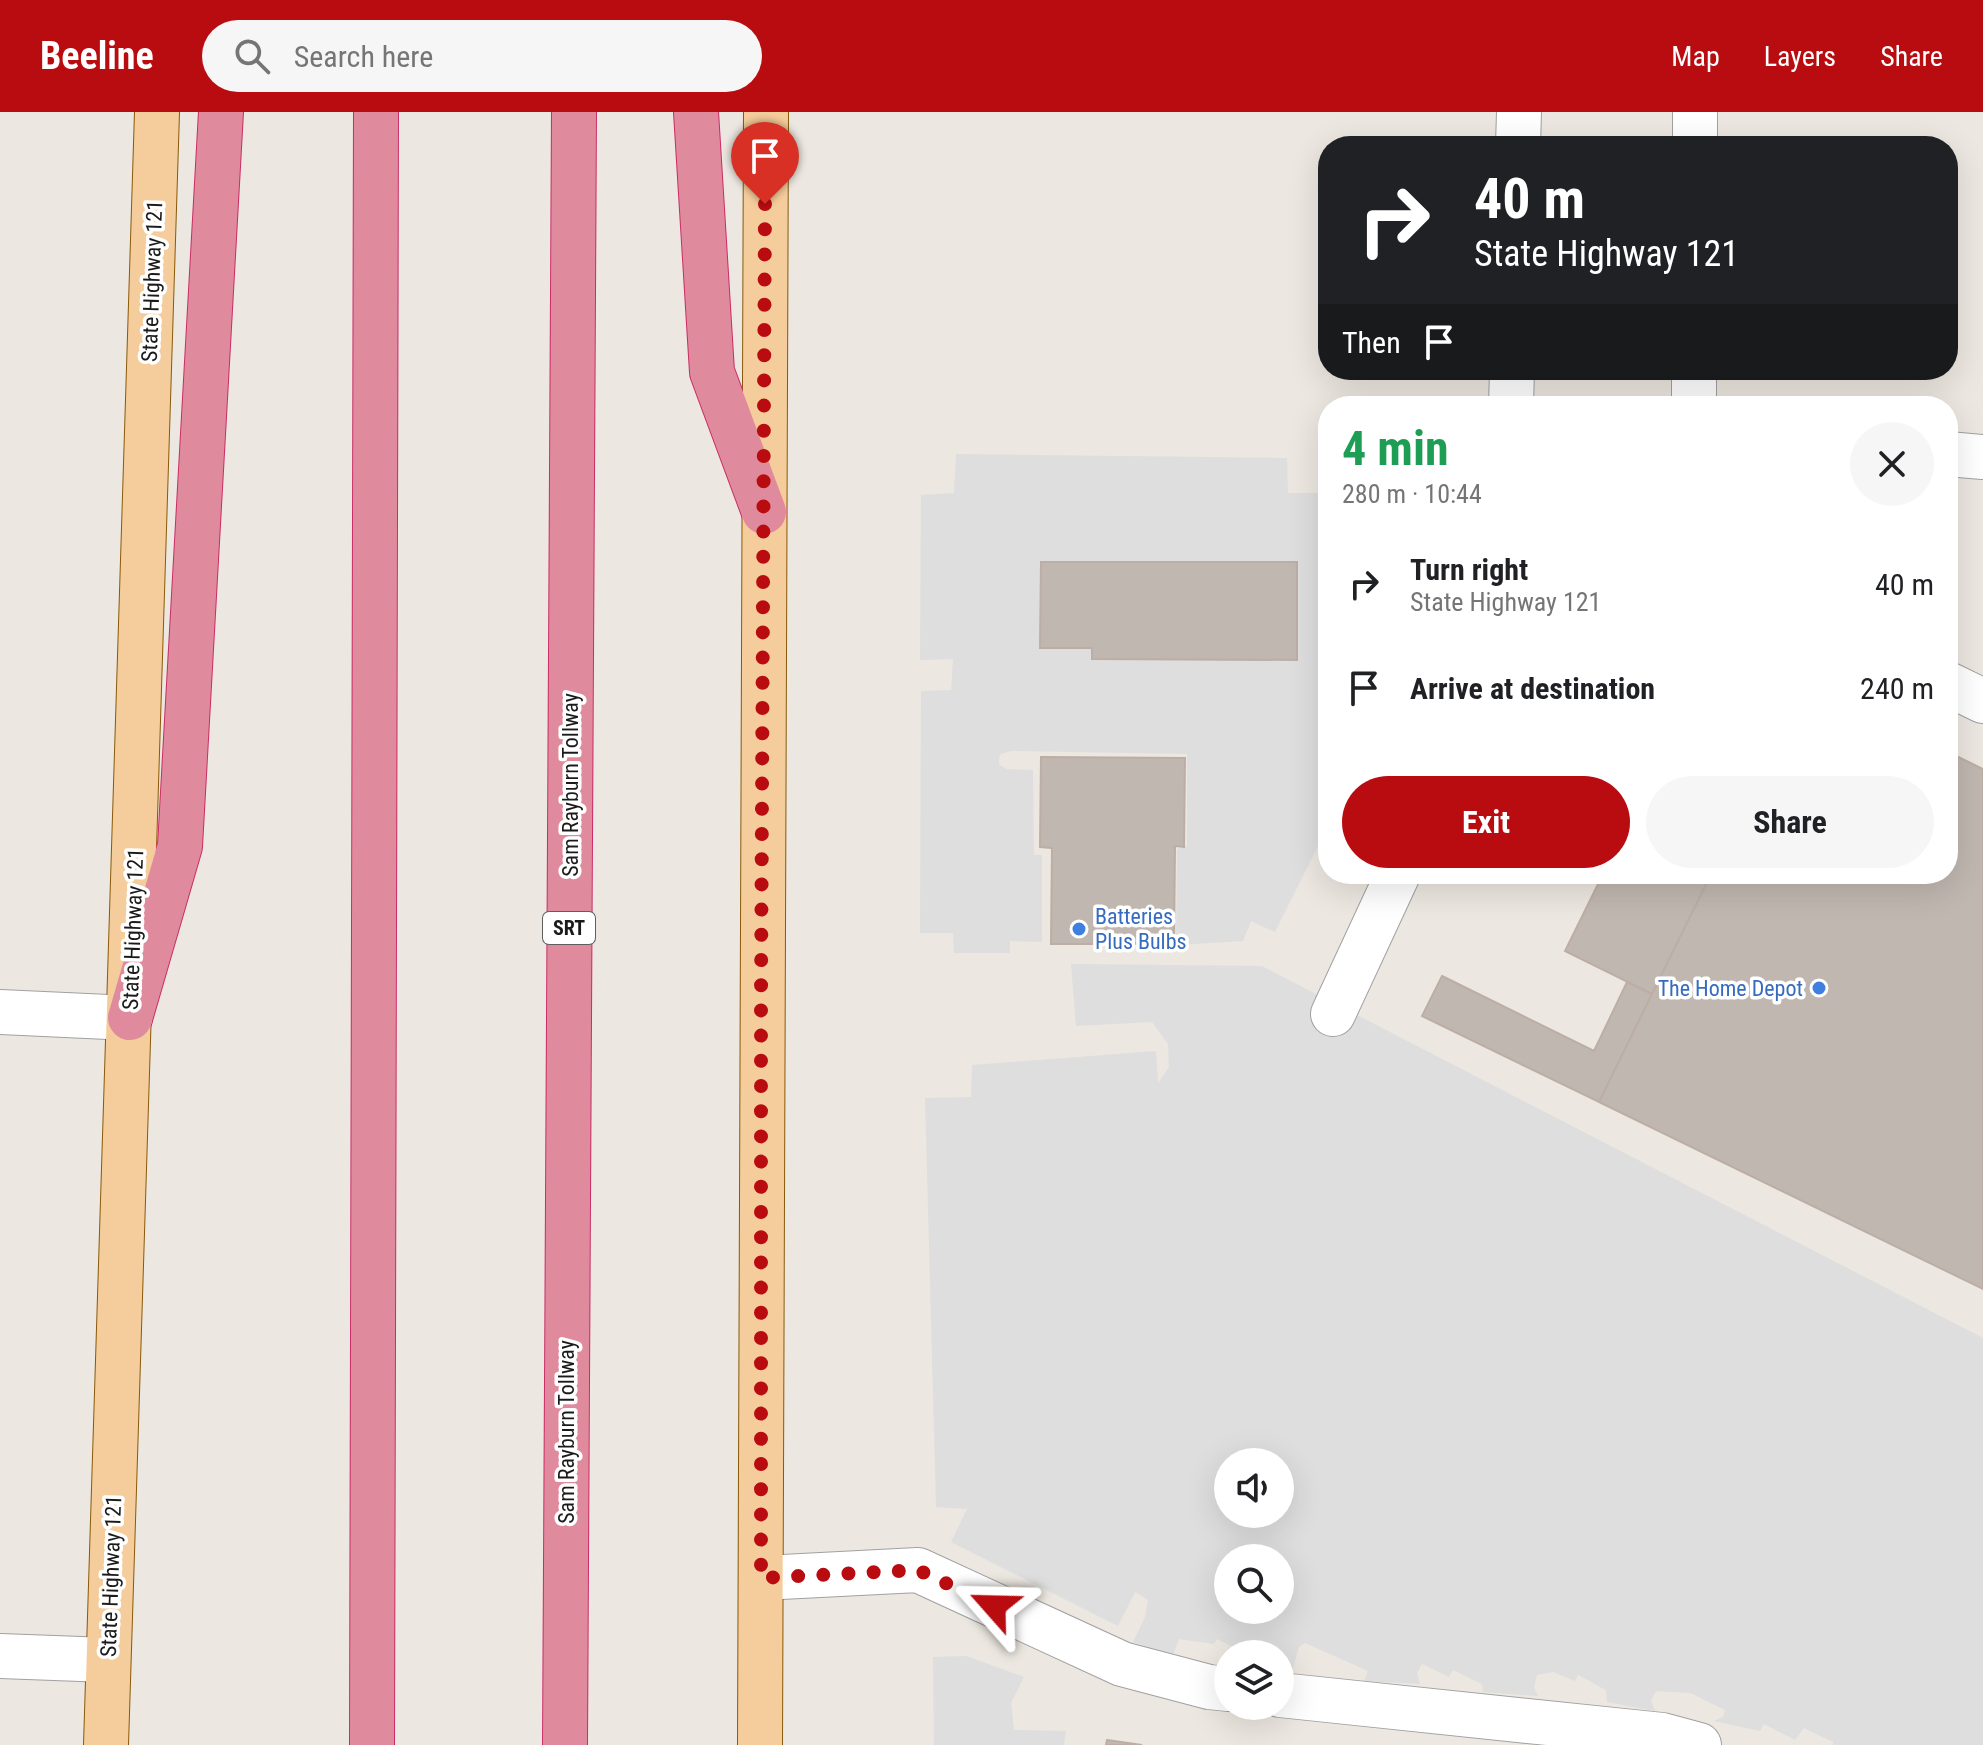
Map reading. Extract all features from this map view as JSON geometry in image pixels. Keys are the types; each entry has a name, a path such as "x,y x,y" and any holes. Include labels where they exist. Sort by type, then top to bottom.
{"highway":[{"path":"130,1018 180,846 221,112"},
{"path":"372,1745 376,112"},
{"name":"Sam Rayburn Tollway","path":"565,1745 574,112"},
{"path":"696,112 712,372 764,512"}],"main road":[{"name":"State Highway 121","path":"106,1745 157,112"},
{"path":"760,1745 766,112"}],"street":[{"path":"1518,136 1519,112"},
{"path":"1695,112 1695,136"},
{"path":"1958,455 1983,457"},
{"path":"1958,689 1983,701"},
{"path":"1333,1014 1393,884"},
{"path":"0,1012 130,1018"},
{"path":"761,1578 918,1570 1122,1664 1214,1688"},
{"path":"0,1656 108,1660"},
{"path":"1294,1696 1662,1735 1699,1745"}],"shaded area":[{"path":"956,454 1287,458 1288,493 1318,493 1318,846 1275,932 1251,921 1243,941 1176,945 1177,849 1187,846 1187,754 1011,751 1001,754 999,765 1007,769 1033,770 1034,855 1042,855 1042,942 1010,941 1010,953 954,953 953,933 920,933 921,691 951,690 953,659 920,660 921,495 954,493"},
{"path":"1071,964 1262,966 1983,1338 1983,1745 1833,1745 1833,1742 1804,1728 1795,1740 1764,1724 1760,1731 1714,1721 1723,1717 1725,1710 1690,1693 1656,1691 1651,1701 1655,1711 1607,1702 1606,1690 1578,1675 1575,1681 1553,1672 1537,1675 1534,1687 1538,1696 1483,1692 1482,1684 1453,1670 1449,1677 1422,1664 1417,1673 1420,1684 1364,1681 1368,1671 1305,1643 1299,1647 1294,1664 1294,1640 1217,1639 1214,1644 1179,1639 1173,1655 1133,1642 1145,1617 1148,1600 1135,1592 1118,1626 951,1542 967,1509 936,1507 925,1098 971,1097 972,1065 1156,1051 1158,1083 1169,1067 1168,1044 1152,1022 1076,1026"},
{"path":"966,1656 1024,1677 1011,1703 1014,1730 1066,1731 1064,1745 934,1745 933,1657"}],"building":[{"path":"1041,562 1297,562 1297,660 1092,659 1092,648 1040,648"},
{"path":"1041,757 1185,758 1184,847 1175,846 1174,944 1051,944 1052,848 1040,847"},
{"name":"The Home Depot","path":"1958,757 1983,769 1983,1289 1599,1102 1706,884 1958,884"},
{"path":"1598,884 1706,884 1652,994 1565,951"},
{"path":"1442,976 1594,1051 1627,982 1652,994 1599,1102 1422,1016"},
{"path":"1107,1740 1142,1745 1106,1745"}],"place":[{"name":"Batteries Plus Bulbs","path":"1079,929"},
{"name":"The Home Depot","path":"1819,988"}],"route":[{"path":"765,204 761,1578 918,1570 994,1606"}]}
